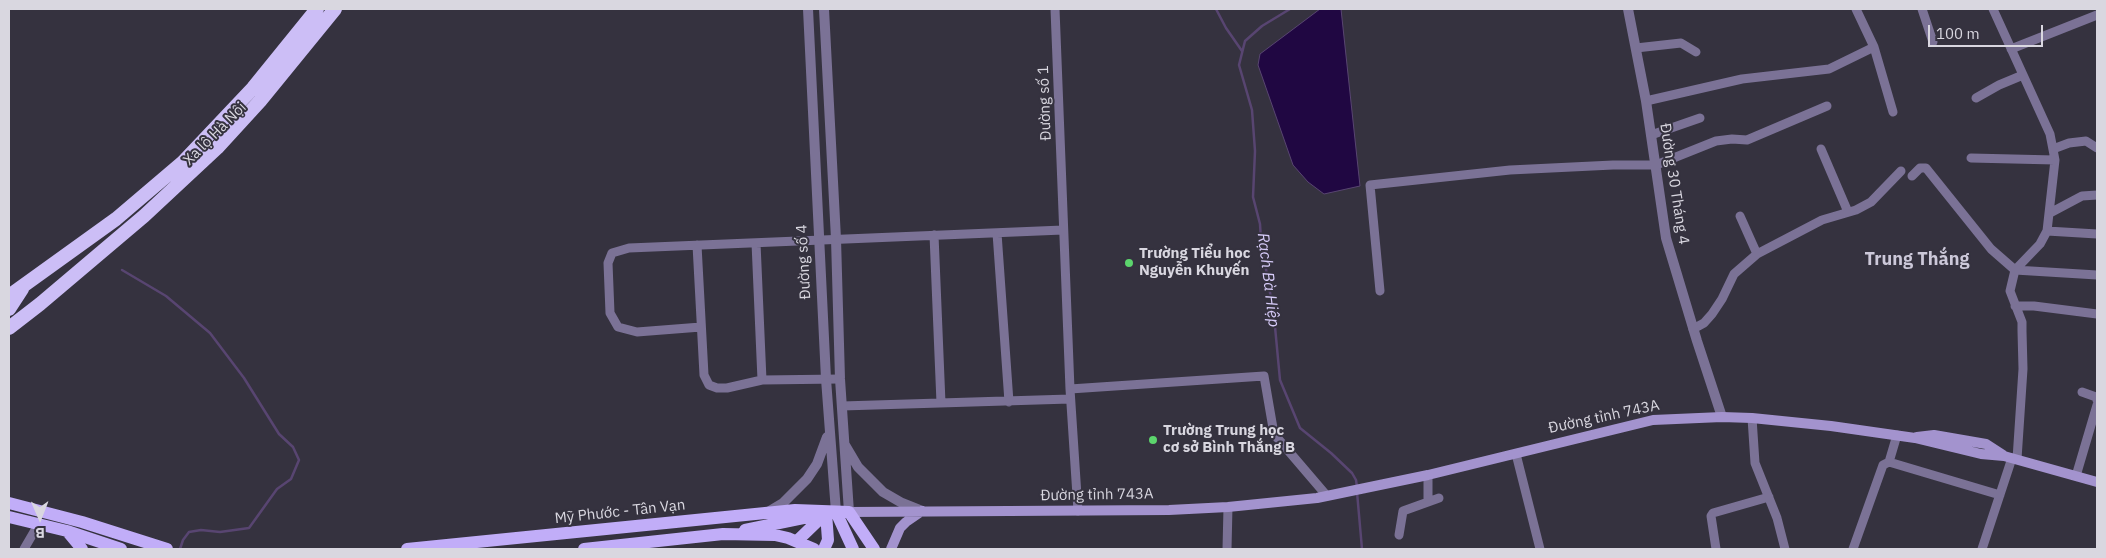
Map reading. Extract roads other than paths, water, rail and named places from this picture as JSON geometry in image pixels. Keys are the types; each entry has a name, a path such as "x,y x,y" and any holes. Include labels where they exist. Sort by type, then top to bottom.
{"highway":[{"name":"Xa lộ Hà Nội","path":"116,218 118,208 176,156 239,92 285,40 309,9"},
{"name":"Xa lộ Hà Nội","path":"9,296 49,269 116,218 192,153 253,88 317,9"},
{"name":"Xa lộ Hà Nội","path":"219,150 336,9"},
{"name":"Xa lộ Hà Nội","path":"9,328 144,216 219,150 284,86 346,9"},
{"name":"Xa lộ Hà Nội","path":"9,286 34,270 49,269"},
{"name":"Xa lộ Hà Nội","path":"9,309 24,286"}],"main road":[{"name":"Đường tỉnh 743A","path":"723,534 758,527 775,528 806,523 837,512 1078,511 1228,507 1327,496 1428,475 1652,420 1722,417 1752,418 1915,438 1934,435 1986,444 2011,458 2097,482"},
{"path":"9,503 82,522 140,546 167,549"},
{"name":"Mỹ Phước - Tân Vạn","path":"407,549 795,510 837,512"},
{"path":"891,549 900,528 922,511"},
{"path":"797,542 837,512"},
{"path":"824,549 837,512"},
{"path":"837,512 853,549"},
{"path":"837,512 874,549"},
{"path":"9,517 38,524 93,549"},
{"path":"584,549 723,534 775,535 814,549"},
{"path":"74,541 121,549"}],"street":[{"name":"Đường số 4","path":"808,9 826,379 837,512"},
{"path":"824,9 844,443 837,512"},
{"name":"Đường số 1","path":"1055,9 1070,399 1078,511"},
{"name":"Đường 30 Tháng 4","path":"1628,9 1646,101 1666,238 1693,330 1722,417"},
{"path":"1856,9 1874,47 1893,112"},
{"path":"1922,9 1933,42"},
{"path":"1982,549 2011,458 2023,370 2022,322 2010,291 2015,270 2036,249 2047,231 2055,160 2050,134 1993,9"},
{"path":"2012,49 2097,16"},
{"path":"1636,48 1681,44 1696,52"},
{"path":"1646,101 1742,79 1829,69 1836,67 1851,56 1874,47"},
{"path":"1976,98 1999,85 2023,75"},
{"path":"1380,291 1370,185 1510,170 1603,165 1656,166 1724,139 1747,140 1827,106"},
{"path":"1651,135 1700,118"},
{"path":"2053,149 2069,143 2086,142 2097,148"},
{"path":"1821,149 1848,212"},
{"path":"1971,158 2055,160"},
{"path":"1912,176 1920,168 1926,168 1991,249 2015,270 2097,275"},
{"path":"1693,330 1712,314 1722,299 1734,274 1757,254 1822,220 1848,212 1870,202 1901,171"},
{"path":"2050,213 2082,196 2097,195"},
{"path":"1740,216 1757,254"},
{"path":"701,327 637,332 618,327 610,313 608,263 612,253 621,249 697,245 1063,230"},
{"path":"2047,231 2097,234"},
{"path":"997,233 1009,402"},
{"path":"934,235 941,403"},
{"path":"756,242 762,380"},
{"path":"697,245 704,375 709,385 717,388 727,388 762,380 840,379"},
{"path":"2015,306 2034,306 2097,314"},
{"path":"1070,389 1264,376 1274,434 1327,496"},
{"path":"2082,392 2096,397 2097,400"},
{"path":"842,406 1070,399"},
{"path":"2076,476 2097,405"},
{"path":"1752,418 1755,463 1777,518 1785,549"},
{"path":"766,513 783,503 807,479 817,464 829,431"},
{"path":"1889,462 1897,435"},
{"path":"844,443 858,467 883,492 902,503 922,511"},
{"path":"1516,454 1540,549"},
{"path":"1853,549 1883,465 1889,462 2000,495"},
{"path":"1428,475 1428,502"},
{"path":"1716,549 1711,516 1713,513 1769,497"},
{"path":"1398,535 1403,511 1439,498"},
{"path":"1227,549 1228,507"},
{"path":"24,549 38,524"}],"waterway":[{"path":"1216,9 1242,51"},
{"name":"Rạch Bà Hiệp","path":"1290,9 1262,26 1245,41 1239,65 1252,110 1255,151 1253,197 1260,224 1274,316 1280,380 1300,428 1352,473 1357,487"},
{"path":"122,270 166,296 210,333 244,378 279,434 293,447 299,460 291,479 277,489 249,528 220,532 201,530 189,532 183,540 180,549"},
{"name":"Rạch Bà Hiệp","path":"1357,492 1362,549"}],"place":[{"name":"Trường Tiểu học Nguyễn Khuyến","path":"1129,263"},
{"name":"Trường Trung học cơ sở Bình Thắng B","path":"1153,440"}],"district":[{"name":"Trung Thắng","path":"1917,260"}]}
